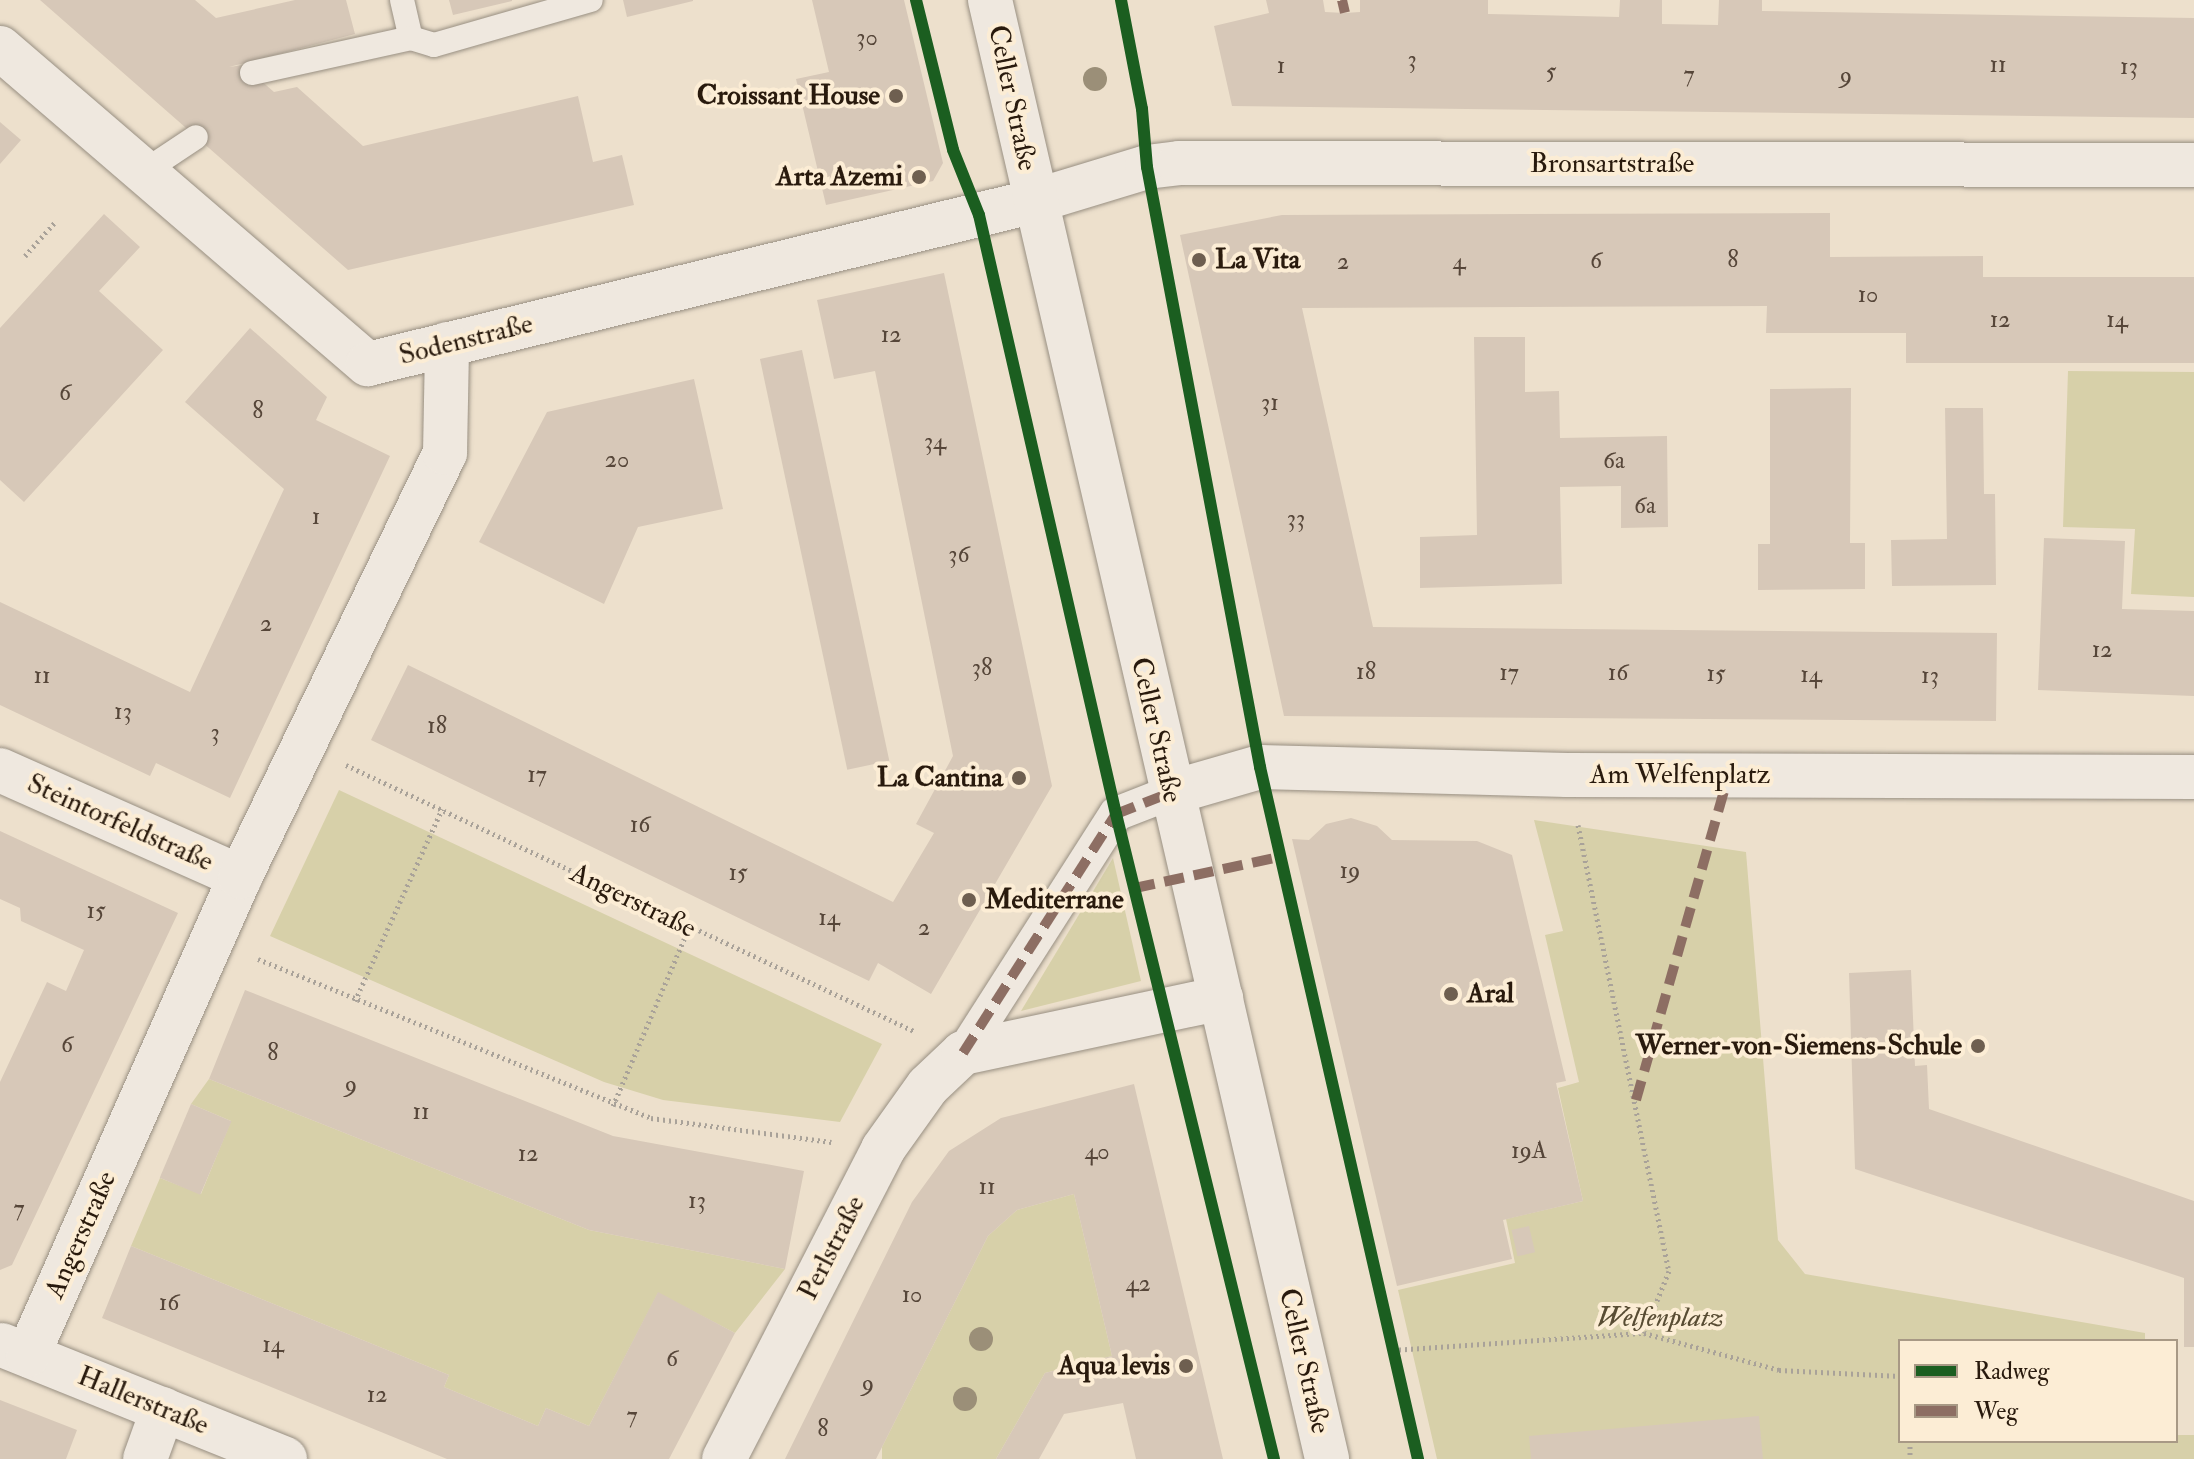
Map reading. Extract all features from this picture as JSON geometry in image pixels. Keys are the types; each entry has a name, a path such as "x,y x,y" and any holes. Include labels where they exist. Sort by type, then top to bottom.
{"street":[{"name":"Celler Straße","path":"990,0 1170,793 1221,998 1327,1459"},
{"name":"Sodenstraße","path":"0,48 368,364 1035,201"},
{"name":"Bronsartstraße","path":"1035,201 1147,167 1179,163 2194,165"},
{"name":"Angerstraße","path":"14,1349 445,453 447,344"},
{"name":"Am Welfenplatz","path":"1170,793 1260,767 1567,775 2194,777"},
{"name":"Steintorfeldstraße","path":"0,770 240,877"},
{"name":"Perlstraße","path":"724,1459 883,1149 928,1086 963,1053 1116,814 1170,793"},
{"path":"963,1053 1221,998"},
{"name":"Hallerstraße","path":"14,1349 285,1459"},
{"path":"145,1459 163,1409"}],"lane":[{"path":"402,0 411,38"},
{"path":"252,73 411,38 434,45 591,0"},
{"path":"145,171 196,137"}],"path":[{"path":"25,256 56,221"},
{"path":"1567,775 1669,1271 1644,1333"},
{"path":"354,1001 442,809"},
{"path":"613,1106 689,928"},
{"path":"211,939 354,1001 613,1106 651,1118 883,1149"},
{"path":"1393,1350 1644,1333 1779,1370 1898,1376"}],"green space":[{"path":"2068,371 2194,372 2194,597 2131,594 2135,529 2063,527"},
{"path":"339,790 882,1044 840,1122 663,1100 604,1082 270,936"},
{"name":"Welfenplatz","path":"1534,820 1746,852 1778,1240 1805,1274 2145,1333 2145,1339 1898,1339 1898,1443 2178,1443 2178,1435 2194,1435 2194,1459 1437,1459 1398,1290 1515,1263 1506,1219 1583,1201 1558,1088 1579,1082 1545,935 1563,931"},
{"path":"1113,858 1141,981 1021,1011"},
{"path":"209,1079 589,1230 785,1269 735,1333 658,1293 589,1426 546,1408 538,1426 444,1387 449,1375 131,1246 160,1178 201,1194 231,1121 191,1104"},
{"path":"1074,1194 1112,1356 1045,1373 996,1459 882,1459 882,1447 988,1236 1017,1210"}],"building":[{"path":"40,0 195,0 216,18 295,0 346,0 355,34 229,67 243,65 274,92 297,87 363,146 578,96 593,162 622,155 634,205 348,270"},
{"path":"449,0 512,0 512,1 453,15"},
{"path":"623,0 693,0 693,1 627,17"},
{"path":"812,0 904,0 943,163 933,181 826,205 796,79 829,72"},
{"path":"1266,0 1323,0 1325,12 1345,13 1360,12 1360,0 1488,0 1488,14 1619,17 1620,0 1662,0 1662,24 1718,25 1719,0 1762,0 1762,11 2194,18 2194,118 1232,106 1214,26 1269,13"},
{"path":"0,122 21,140 0,164"},
{"path":"1830,213 1830,257 1983,256 1983,277 2194,277 2194,363 1906,363 1906,333 1766,333 1767,306 1302,308 1373,627 1997,633 1996,721 1284,716 1180,235 1282,215"},
{"path":"104,214 140,247 99,291 163,350 24,502 0,480 0,328"},
{"path":"944,273 1052,786 931,994 878,963 869,981 371,740 408,665 893,902 934,833 916,824 953,756 875,371 834,379 817,300"},
{"path":"250,328 327,397 316,420 390,456 230,798 156,763 150,776 0,705 0,602 190,692 284,489 185,402"},
{"path":"1474,337 1525,337 1525,392 1559,391 1560,438 1667,436 1668,527 1621,528 1621,486 1560,487 1562,584 1420,588 1420,537 1477,535"},
{"path":"802,350 889,761 847,770 760,359"},
{"path":"694,379 723,509 638,527 604,604 479,542 547,412"},
{"path":"1851,388 1850,543 1865,543 1865,589 1758,590 1758,544 1770,544 1770,389"},
{"path":"1945,408 1983,408 1984,494 1995,494 1996,585 1892,586 1891,540 1947,539"},
{"path":"2044,538 2125,541 2122,609 2194,611 2194,696 2038,690"},
{"path":"1351,818 1377,826 1392,840 1477,841 1512,855 1566,1081 1556,1083 1583,1201 1503,1220 1512,1259 1397,1286 1292,839 1309,840 1326,824"},
{"path":"0,831 178,913 12,1265 0,1270 0,1082 47,982 66,991 84,950 21,921 20,908 0,899"},
{"path":"1911,970 1915,1066 1927,1065 1929,1109 2194,1201 2194,1347 2184,1347 2184,1278 1855,1169 1849,973"},
{"path":"245,990 613,1136 804,1171 785,1269 589,1230 209,1079"},
{"path":"1134,1084 1223,1459 1136,1459 1123,1403 1064,1414 1039,1459 996,1459 1045,1373 1112,1356 1074,1194 1017,1210 988,1236 876,1459 785,1459 912,1202 949,1151 1001,1118"},
{"path":"191,1104 232,1121 200,1195 160,1178"},
{"path":"1529,1226 1535,1252 1518,1256 1511,1230"},
{"path":"131,1246 449,1375 444,1387 538,1426 546,1408 589,1426 658,1292 735,1333 669,1459 447,1459 102,1318"},
{"path":"0,1400 77,1430 66,1459 0,1459"},
{"path":"1759,1416 1763,1459 1531,1459 1529,1436"}],"marked path":[{"path":"1342,0 1345,13"},
{"path":"1636,1100 1729,774"},
{"path":"963,1053 1116,814 1170,793"},
{"path":"1135,888 1280,857"}],"cycle path":[{"path":"916,0 953,150 979,215 1116,814 1274,1459"},
{"path":"1121,0 1142,109 1147,167 1260,767 1418,1459"}],"place":[{"name":"Croissant House","path":"896,96"},
{"name":"Arta Azemi","path":"919,177"},
{"name":"La Vita","path":"1199,260"},
{"name":"La Cantina","path":"1019,778"},
{"name":"Mediterrane","path":"969,900"},
{"name":"Aral","path":"1451,994"},
{"name":"Werner-von-Siemens-Schule","path":"1978,1046"},
{"name":"Aqua levis","path":"1186,1366"}]}
